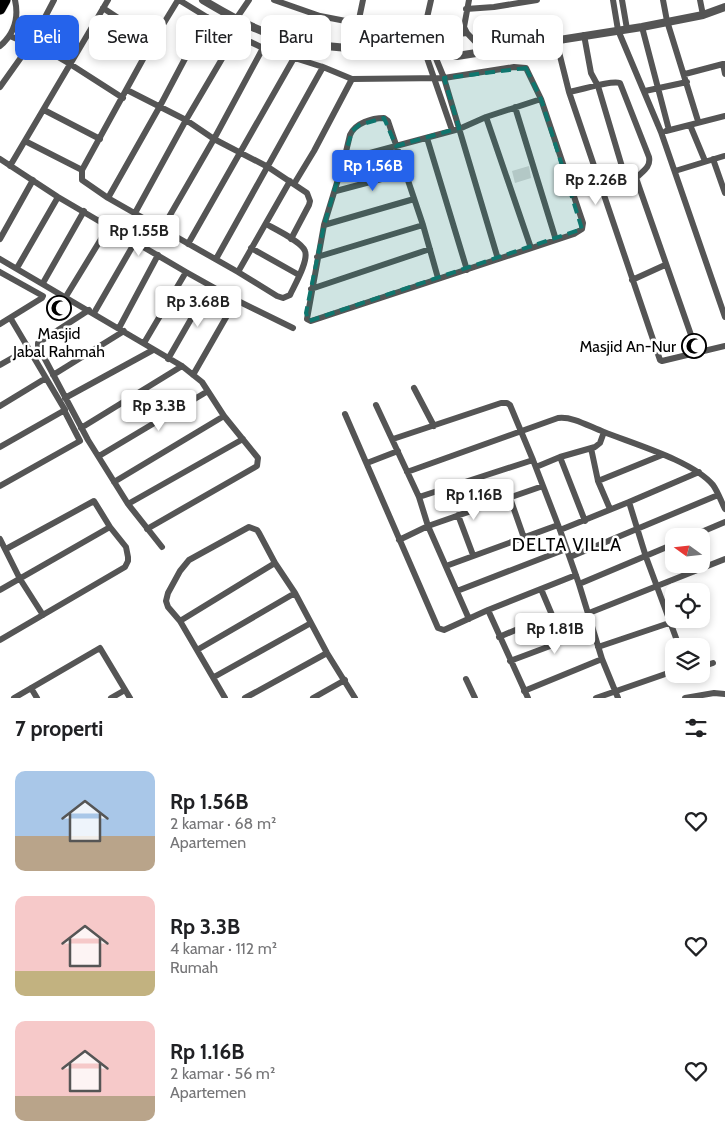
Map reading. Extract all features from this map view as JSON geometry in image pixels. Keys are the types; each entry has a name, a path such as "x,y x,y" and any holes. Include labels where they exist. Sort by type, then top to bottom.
{"highway":[{"path":"0,9 5,0"}],"street":[{"path":"15,0 15,15"},
{"path":"45,15 54,0"},
{"path":"0,169 26,141 108,0"},
{"path":"166,20 179,0 204,15"},
{"path":"204,0 229,15"},
{"path":"239,15 250,0"},
{"path":"274,0 320,16 356,24 359,21 363,0"},
{"path":"431,0 426,22 428,30 449,35 467,33"},
{"path":"469,0 464,27 473,39"},
{"path":"466,9 494,3 534,0"},
{"path":"612,0 618,30 661,132 725,317"},
{"path":"622,0 627,29"},
{"path":"663,0 667,21 685,74 698,122"},
{"path":"700,0 703,15"},
{"path":"103,8 114,15"},
{"path":"563,39 642,27 703,15 725,8"},
{"path":"0,46 10,36 15,24"},
{"path":"251,25 285,40 341,47"},
{"path":"642,27 669,130"},
{"path":"584,35 590,73 598,86 623,170 636,178 665,266 697,352"},
{"path":"10,36 15,38"},
{"path":"162,229 214,139 261,52"},
{"path":"0,87 18,60"},
{"path":"63,60 123,98"},
{"path":"143,60 82,170 81,177 84,183 283,298 290,295 300,275 306,252 302,245 266,224"},
{"path":"108,198 184,60"},
{"path":"135,213 221,60"},
{"path":"188,244 293,60"},
{"path":"300,60 323,67 352,80 444,78 522,67 529,72 541,99 583,224 580,232 311,321 306,316 317,257 324,225 336,191 352,131 359,125 378,118 388,120 404,173 423,225 438,278"},
{"path":"432,60 436,78 456,130 498,259"},
{"path":"433,60 444,78 456,130"},
{"path":"561,60 569,92 660,360 725,346"},
{"path":"685,74 724,64 725,74"},
{"path":"216,259 323,67"},
{"path":"238,272 292,182 314,151 352,80"},
{"path":"569,92 612,81 623,85 650,162 648,167 636,178"},
{"path":"645,91 687,82"},
{"path":"127,90 186,120 214,139 268,167 307,193 310,201 291,239"},
{"path":"344,160 456,130 486,117 541,99"},
{"path":"515,107 556,240"},
{"path":"44,110 100,139"},
{"path":"661,132 725,116"},
{"path":"486,117 531,248"},
{"path":"690,125 706,161"},
{"path":"427,138 467,270"},
{"path":"26,141 82,170"},
{"path":"675,171 724,156"},
{"path":"713,159 725,193"},
{"path":"5,162 58,197 210,286 293,328"},
{"path":"336,191 404,173"},
{"path":"0,239 33,180"},
{"path":"17,268 58,197"},
{"path":"324,225 414,199"},
{"path":"43,283 84,211"},
{"path":"317,257 423,225"},
{"path":"65,298 109,226"},
{"path":"135,242 91,312 38,343 38,346 81,428 98,456 128,504 162,548"},
{"path":"251,248 300,275"},
{"path":"311,289 430,249"},
{"path":"53,374 122,330 158,255"},
{"path":"0,259 182,366 208,391 224,416 258,458 257,466 147,529"},
{"path":"632,280 665,266"},
{"path":"0,272 42,295 42,298 4,320 28,349 80,441 0,486"},
{"path":"144,343 186,272"},
{"path":"168,359 210,286"},
{"path":"193,375 236,300"},
{"path":"0,365 28,349"},
{"path":"65,398 153,350"},
{"path":"81,428 182,366"},
{"path":"0,406 46,378"},
{"path":"414,388 434,426"},
{"path":"98,456 208,391"},
{"path":"393,439 504,403 510,405 536,467 580,584 598,647 618,698"},
{"path":"376,405 419,497 428,526 469,619"},
{"path":"0,448 64,410"},
{"path":"345,414 438,628 444,630 488,610 576,575"},
{"path":"114,482 224,416"},
{"path":"407,472 563,418 574,420 699,472 713,485 725,509"},
{"path":"536,467 598,446 604,432"},
{"path":"128,504 243,439"},
{"path":"591,448 598,481 610,509"},
{"path":"366,463 398,451"},
{"path":"598,481 662,455"},
{"path":"560,458 584,520"},
{"path":"419,497 533,460"},
{"path":"446,566 524,538 584,520 699,472"},
{"path":"399,540 428,526 543,486"},
{"path":"570,557 718,495"},
{"path":"510,498 524,538"},
{"path":"0,640 124,567 128,561 126,547 110,527 94,500 6,549"},
{"path":"629,502 665,609"},
{"path":"458,516 473,555"},
{"path":"710,528 725,522"},
{"path":"0,590 110,527"},
{"path":"225,698 180,620 168,607 166,601 168,593 180,571 189,560 249,527 257,530 275,563 295,593 327,654 355,698"},
{"path":"0,539 20,579 43,614"},
{"path":"580,584 665,548"},
{"path":"457,591 566,549"},
{"path":"589,613 725,559"},
{"path":"180,620 275,563"},
{"path":"541,588 563,641"},
{"path":"197,650 295,593"},
{"path":"488,610 528,698"},
{"path":"499,637 551,615"},
{"path":"214,678 311,623"},
{"path":"598,647 665,626"},
{"path":"510,661 594,630"},
{"path":"14,698 100,648 130,698"},
{"path":"245,698 327,654"},
{"path":"524,691 602,659"},
{"path":"596,698 665,674"},
{"path":"466,679 474,698"},
{"path":"313,698 344,680"},
{"path":"31,688 37,698"},
{"path":"111,698 125,690"},
{"path":"686,698 714,693 725,694"}],"highlighted area":[{"path":"526,68 541,99 582,229 309,321 306,313 324,225 352,131 359,125 384,118 396,146 459,128 444,78"}],"shaded area":[{"path":"529,166 531,178 515,183 512,171"}],"place":[{"name":"Masjid Jabal Rahmah","path":"59,308"},
{"name":"Masjid An-Nur","path":"694,346"}],"district":[{"name":"DELTA VILLA","path":"567,545"}]}
